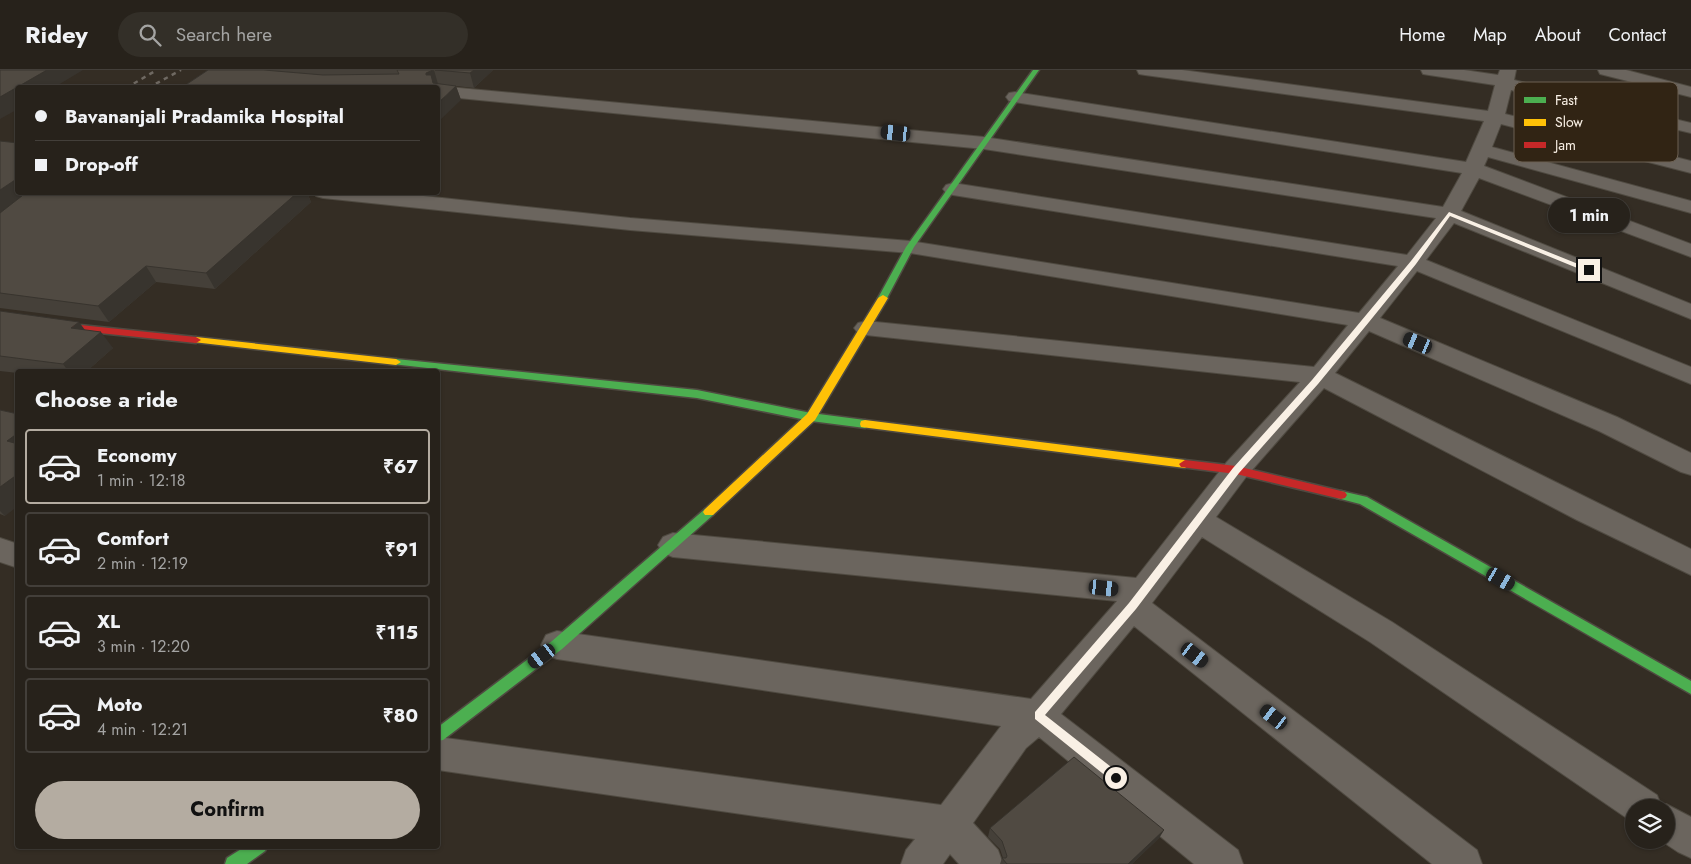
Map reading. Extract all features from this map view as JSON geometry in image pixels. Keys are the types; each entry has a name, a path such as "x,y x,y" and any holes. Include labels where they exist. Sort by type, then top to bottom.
{"street":[{"path":"440,733 557,645 673,545 811,417 866,328 910,247 1036,70"},
{"path":"1145,70 1495,117 1514,122"},
{"path":"1429,70 1506,78 1521,82"},
{"path":"1606,70 1652,82"},
{"path":"920,864 1014,738 1038,716 1138,599 1236,470 1320,376 1414,262 1449,214 1478,159 1495,117 1506,78"},
{"path":"1678,89 1691,92"},
{"path":"440,91 984,143 1449,214 1691,312"},
{"path":"1015,97 1478,159 1691,208"},
{"path":"1678,124 1691,128"},
{"path":"1478,159 1691,251"},
{"path":"1671,162 1691,167"},
{"path":"953,189 1414,262 1691,376"},
{"path":"351,195 630,224 910,247 1366,320 1608,424 1691,465"},
{"path":"0,316 90,329 697,394 811,417 1236,470 1363,500 1691,688"},
{"path":"866,328 1320,376 1691,563"},
{"path":"1198,520 1381,632 1631,799"},
{"path":"673,545 1138,599 1463,864"},
{"path":"0,550 15,555"},
{"path":"557,645 1038,716 1224,864"},
{"path":"440,754 949,825 984,864"},
{"path":"1675,828 1691,839"}],"building":[{"path":"0,70 47,70 21,85 15,85 15,88 0,97"},
{"path":"208,70 264,70 323,75 399,74 397,70 433,70 426,73 426,75 431,75 433,83 456,86 440,101 440,85 186,85"},
{"path":"435,70 474,70 470,73"},
{"path":"0,141 15,143 15,180 0,190"},
{"path":"23,195 295,195 206,273 146,266 98,306 0,293 0,213"},
{"path":"0,311 79,322 71,328 101,332 63,364 0,356"},
{"path":"0,410 15,413 15,435 7,441 15,443 15,476 0,487"},
{"path":"1074,757 1164,830 1128,864 1007,864 1002,858 1007,856 1002,841 990,828"}],"railway":[{"path":"131,85 157,70"},
{"path":"154,85 181,70"}],"traffic: fast":[{"path":"883,298 910,247 1036,70"},
{"path":"396,362 697,394 811,417 865,424"},
{"path":"1341,495 1363,500 1691,688"},
{"path":"440,733 557,645 709,512"},
{"path":"233,864 256,849"}],"traffic: slow":[{"path":"709,512 811,417 883,298"},
{"path":"196,340 396,362"},
{"path":"865,424 1185,464"}],"traffic: jam":[{"path":"0,316 80,328 196,340"},
{"path":"1185,464 1236,470 1341,495"}],"route":[{"path":"1116,778 1038,716 1132,606 1236,470 1315,382 1414,262 1449,214 1589,270"}]}
